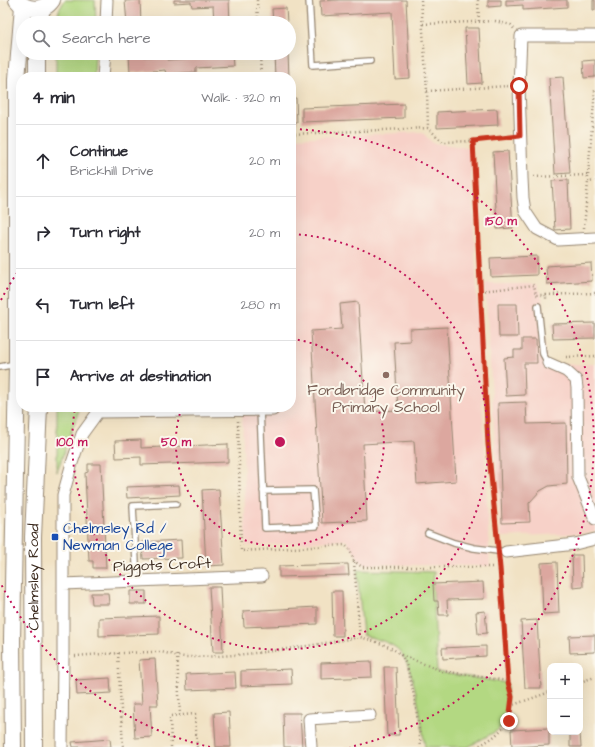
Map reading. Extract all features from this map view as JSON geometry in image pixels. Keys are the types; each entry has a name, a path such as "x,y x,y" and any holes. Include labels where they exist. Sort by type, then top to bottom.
{"street":[{"path":"106,16 107,0"},
{"name":"Chelmsley Road","path":"19,16 20,3 32,9 44,10"},
{"path":"595,36 521,36 519,86 522,198 525,211 537,229 558,240 595,238"},
{"name":"Chelmsley Road","path":"17,72 18,60"},
{"path":"37,60 37,72"},
{"path":"104,72 105,60"},
{"path":"548,363 566,371 576,380 578,477 595,519"},
{"name":"Chelmsley Road","path":"13,747 12,640 16,364"},
{"name":"Chelmsley Road","path":"34,747 33,537 39,412"},
{"path":"62,747 63,495 82,434 97,412"},
{"path":"502,551 575,544 595,539"},
{"name":"Piggots Croft","path":"63,584 262,576"},
{"path":"310,747 309,719 370,715"}],"lane":[{"path":"309,0 313,65 370,61"},
{"path":"538,306 543,354 548,363"},
{"path":"0,367 16,364"},
{"path":"260,412 263,491 265,528 316,526 313,490 263,491"},
{"path":"137,581 133,506 176,504"},
{"path":"428,533 454,543 474,548 502,551"}],"path":[{"path":"257,0 258,16"},
{"path":"421,0 428,128 442,142 473,141 520,136"},
{"path":"478,0 479,21"},
{"path":"423,24 495,21 511,25 521,36"},
{"path":"260,60 261,72"},
{"path":"427,91 519,86"},
{"path":"583,238 595,90"},
{"path":"296,134 428,128"},
{"path":"473,141 488,444 502,551 500,568 508,682 512,697 509,721 495,737 476,747"},
{"path":"522,178 588,175"},
{"path":"588,182 595,181"},
{"path":"546,295 595,293"},
{"path":"238,412 241,551 345,544 350,550 354,561 360,637"},
{"path":"500,568 502,551"},
{"path":"354,561 362,567 500,568"},
{"path":"63,657 118,653 162,652 185,657 238,655 360,637 379,642 401,655 442,671 508,682"},
{"path":"118,653 123,747"},
{"path":"177,655 180,715"},
{"path":"401,655 407,670 418,716 421,747"},
{"path":"583,681 595,677"},
{"path":"510,706 547,693"},
{"path":"171,747 170,716 195,714 197,747"}],"shaded area":[{"name":"Fordbridge Community Primary School","path":"422,132 433,143 470,148 490,566 362,564 346,540 246,546 242,412 296,412 296,138"},
{"path":"485,284 537,284 542,298 546,365 595,364 595,531 587,533 501,537"}],"green space":[{"path":"65,0 95,0 96,16 58,16 59,10"},
{"path":"56,60 95,60 94,72 56,72"},
{"path":"57,412 78,412 57,472"},
{"path":"357,570 434,572 433,584 437,672 507,683 507,718 498,730 468,747 425,747 416,693 407,664 402,654 388,643 363,635"}],"building":[{"path":"140,0 141,16 126,16 125,1"},
{"path":"174,0 229,0 230,16 214,16 213,6 192,7 191,2 174,3"},
{"path":"406,0 410,78 395,79 392,12 321,16 320,1"},
{"path":"488,0 501,0 501,6 488,7"},
{"path":"506,0 567,0 567,7 523,10 523,5 506,6"},
{"path":"593,0 595,0 595,10 593,10"},
{"path":"286,8 287,16 272,16 272,9"},
{"path":"465,28 479,28 482,83 468,84"},
{"path":"129,60 233,60 233,66 196,68 196,72 166,72 165,70 130,72"},
{"path":"274,60 288,60 289,72 275,72"},
{"path":"595,60 595,77 584,78 583,61"},
{"path":"563,77 570,173 555,174 549,78"},
{"path":"296,98 297,123 296,123"},
{"path":"404,104 404,118 302,122 302,108"},
{"path":"497,109 498,125 437,128 437,112"},
{"path":"508,151 513,228 497,229 493,152"},
{"path":"568,180 570,229 555,230 552,181"},
{"path":"537,256 537,275 491,277 490,258"},
{"path":"591,263 592,281 547,284 546,266"},
{"path":"358,302 365,412 398,410 394,342 410,341 410,329 447,327 456,481 417,484 414,441 363,444 367,521 322,523 311,331 342,329 340,304"},
{"path":"498,304 517,304 518,337 499,337"},
{"path":"595,323 595,338 553,339 552,324"},
{"path":"522,339 536,339 537,363 524,363 525,395 506,396 504,358 514,357 514,350 522,350"},
{"path":"526,402 527,424 566,423 567,484 549,486 540,491 529,503 530,522 502,523 498,403"},
{"path":"141,440 141,448 228,444 228,462 141,465 141,457 116,458 115,441"},
{"path":"88,464 101,464 106,568 93,568 93,561 89,561 85,473 88,472"},
{"path":"179,485 180,495 127,498 126,487"},
{"path":"219,489 224,565 206,566 202,490"},
{"path":"181,540 182,558 143,559 142,542"},
{"path":"572,555 582,555 583,587 573,588"},
{"path":"557,562 559,613 543,614 541,563"},
{"path":"348,564 349,575 279,577 279,566"},
{"path":"483,582 484,599 447,600 448,615 439,615 438,601 434,601 433,584"},
{"path":"209,587 220,587 223,652 213,652"},
{"path":"130,591 146,591 146,604 130,604"},
{"path":"332,591 342,591 343,636 333,636"},
{"path":"91,593 108,593 109,604 92,604"},
{"path":"317,607 317,624 244,627 243,611"},
{"path":"485,611 487,633 478,634 476,612"},
{"path":"159,616 159,634 99,636 99,618"},
{"path":"537,620 541,688 525,688 521,621"},
{"path":"595,635 595,652 570,653 569,636"},
{"path":"486,646 486,656 443,659 442,648"},
{"path":"155,659 158,705 150,705 152,737 135,738 133,704 142,704 139,660"},
{"path":"371,661 372,677 321,679 321,663"},
{"path":"384,667 396,667 399,735 387,735"},
{"path":"291,669 292,684 241,686 241,671"},
{"path":"235,672 236,688 187,690 186,674"},
{"path":"110,678 111,693 77,695 76,680"},
{"path":"229,712 231,747 216,747 214,713"},
{"path":"283,713 300,713 302,747 284,747"},
{"path":"547,728 549,745 512,747 511,730"},
{"path":"570,735 580,735 581,747 570,747"},
{"path":"110,739 111,747 73,747 72,742"}],"place":[{"name":"Fordbridge Community Primary School","path":"386,375"},
{"name":"Chelmsley Rd / Newman College","path":"55,537"}],"route":[{"path":"509,721 512,697 508,682 500,568 488,444 473,141 520,136 519,86"}]}
